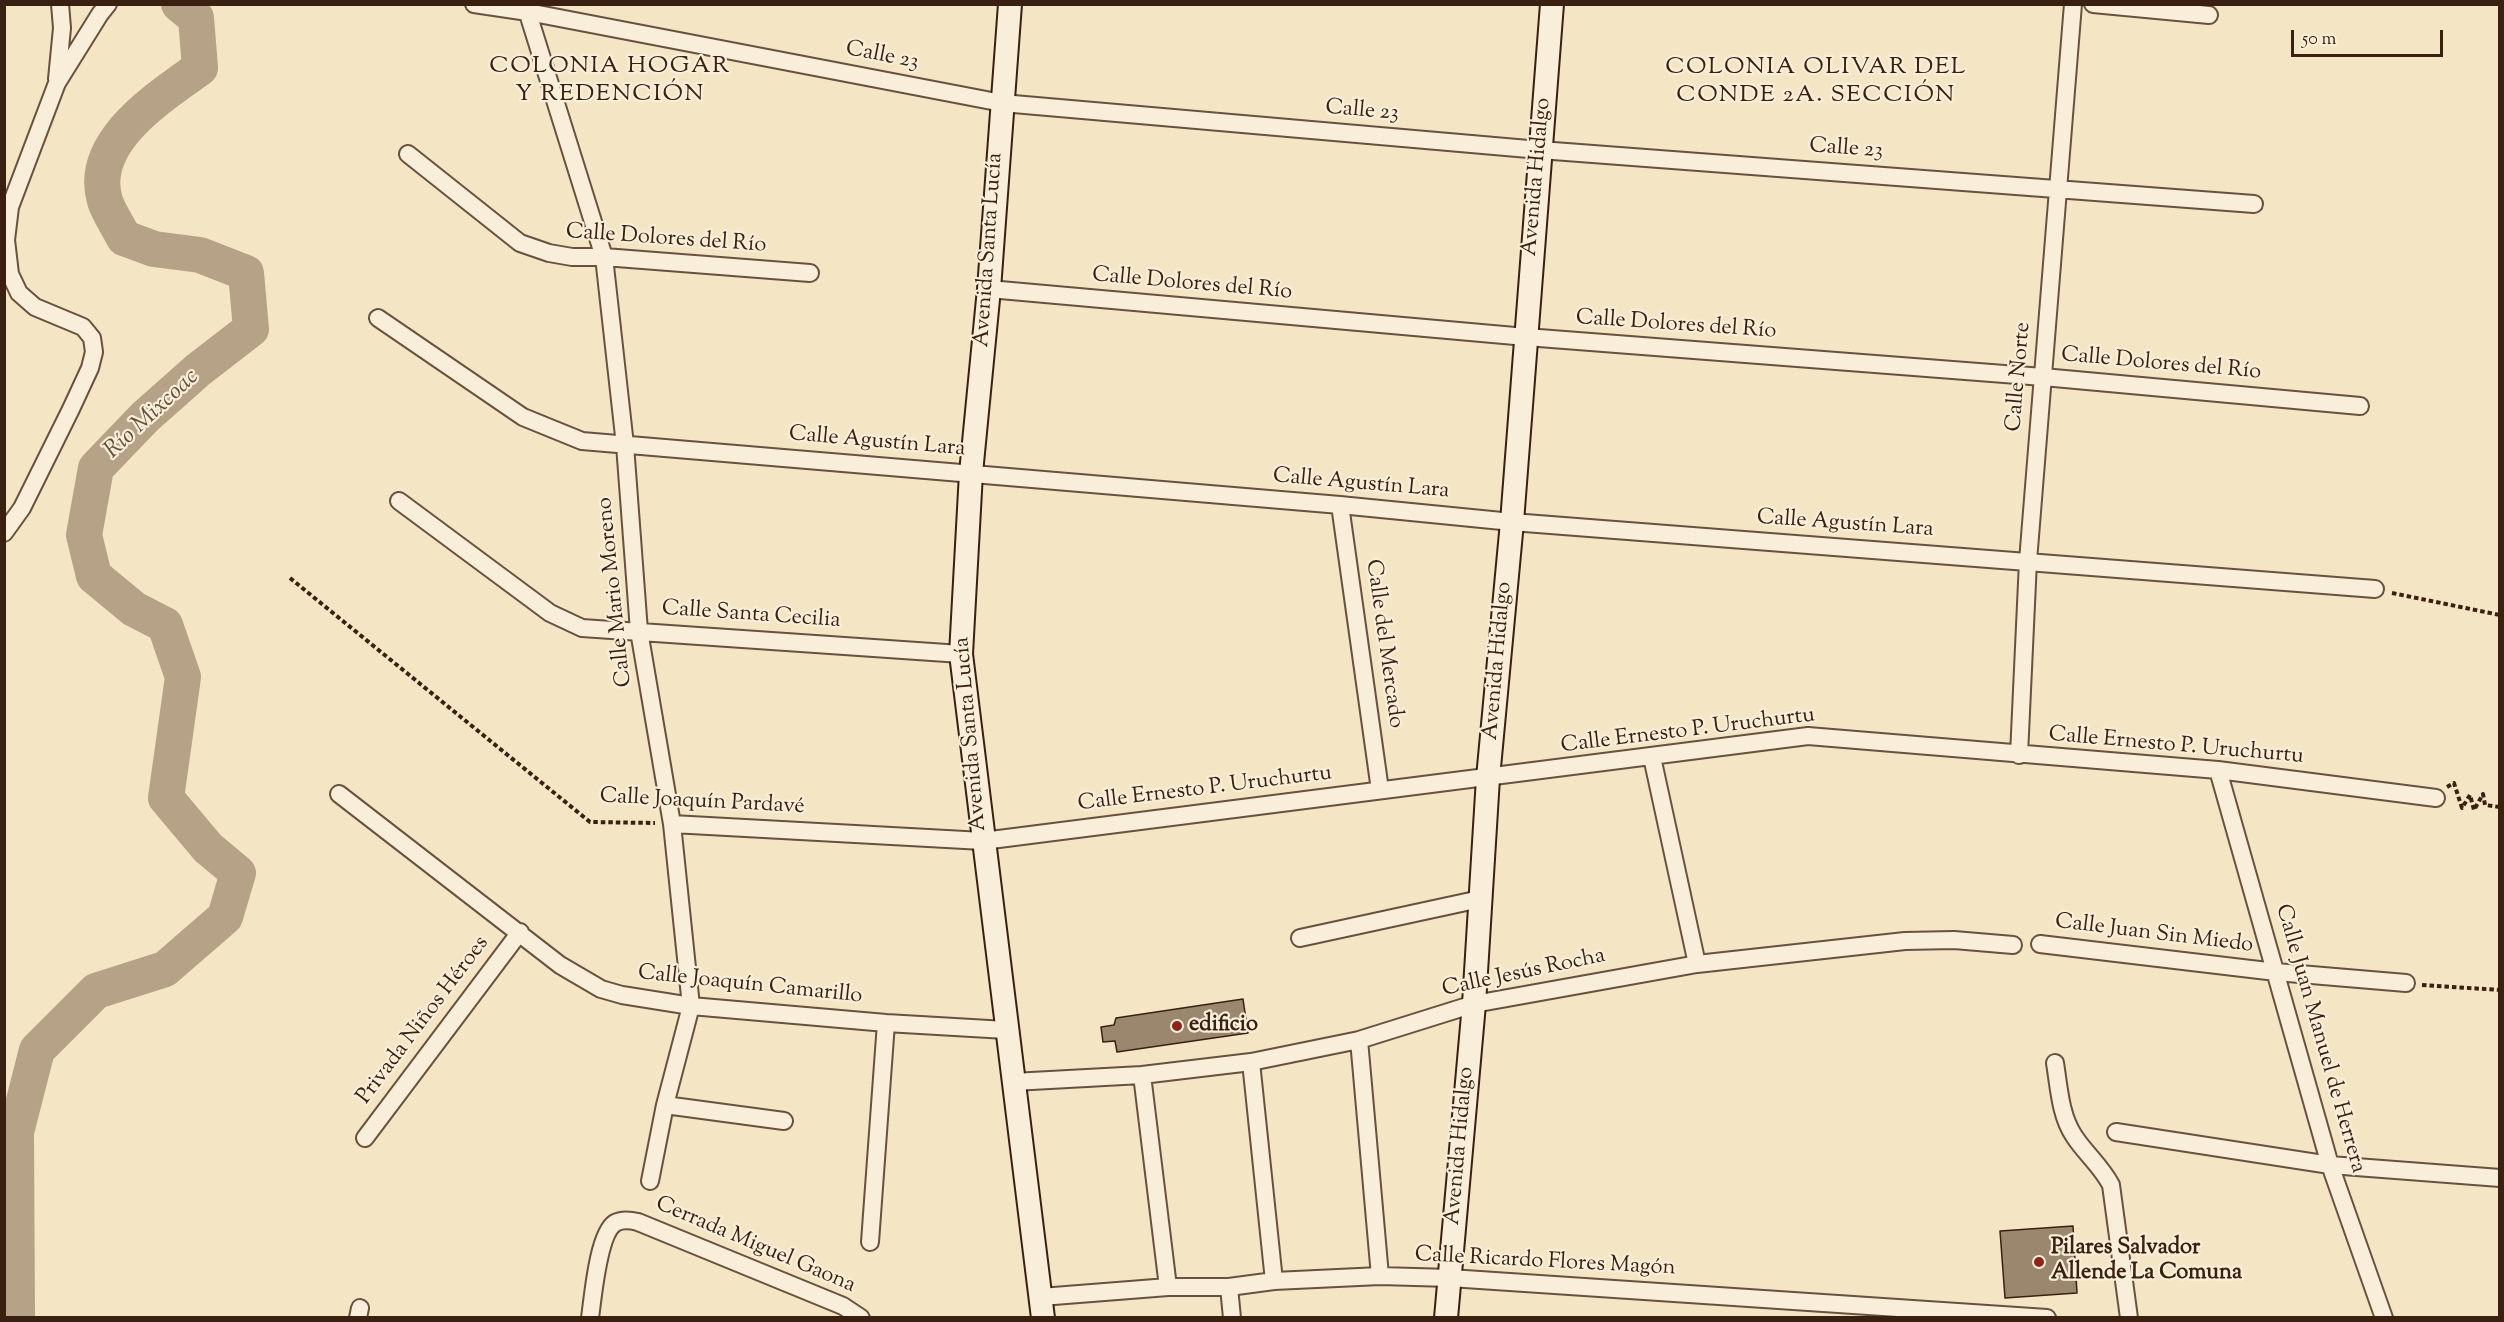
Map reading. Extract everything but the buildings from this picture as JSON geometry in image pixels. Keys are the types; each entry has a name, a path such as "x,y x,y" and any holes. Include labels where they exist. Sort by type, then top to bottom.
{"street":[{"path":"57,83 62,28 60,4"},
{"path":"4,533 22,508 71,410 90,368 94,352 92,338 83,327 35,307 19,293 10,274 6,240 10,207 57,83 108,4"},
{"name":"Calle 23","path":"474,4 526,8 1002,103 1540,150 2254,204"},
{"name":"Avenida Santa Lucía","path":"1010,4 989,289 971,473 960,654 1042,1307"},
{"name":"Avenida Hidalgo","path":"1446,1317 1474,1004 1488,778 1512,522 1552,4"},
{"name":"Calle Norte","path":"2019,755 2028,561 2073,4"},
{"path":"2093,4 2209,15"},
{"name":"Calle Mario Moreno","path":"526,8 604,257 625,445 639,631 672,824 691,1006 665,1105 650,1181"},
{"name":"Calle Dolores del Río","path":"408,154 520,243 549,253 572,257 604,257 810,273"},
{"name":"Calle Dolores del Río","path":"989,289 1526,337 2043,377 2360,406"},
{"name":"Calle Agustín Lara","path":"378,318 523,417 582,441 1340,505 1512,522 2375,589"},
{"name":"Calle Santa Cecilia","path":"399,501 550,613 582,628 960,654"},
{"name":"Calle del Mercado","path":"1340,505 1380,790"},
{"name":"Calle Ernesto P. Uruchurtu","path":"982,841 1808,736 2218,770 2436,798"},
{"path":"1652,757 1697,964"},
{"name":"Calle Juan Manuel de Herrera","path":"2218,770 2330,1165 2384,1317"},
{"name":"Calle Joaquín Camarillo","path":"339,794 560,965 601,989 622,995 691,1006 886,1023 1006,1030"},
{"name":"Calle Joaquín Pardavé","path":"672,824 982,841"},
{"path":"1300,938 1480,898"},
{"name":"Privada Niños Héroes","path":"365,1138 520,932"},
{"name":"Calle Jesús Rocha","path":"1013,1082 1142,1075 1251,1062 1359,1040 1474,1004 1697,964 1905,941 1954,940 2013,945"},
{"name":"Calle Juan Sin Miedo","path":"2040,944 2276,972 2406,983"},
{"path":"870,1242 886,1023"},
{"path":"1359,1040 1380,1276"},
{"path":"1251,1062 1274,1281"},
{"path":"2055,1063 2064,1115 2073,1136 2102,1168 2111,1185 2129,1317"},
{"path":"1142,1075 1168,1287"},
{"path":"665,1105 784,1121"},
{"path":"2116,1132 2330,1165 2499,1178"},
{"name":"Cerrada Miguel Gaona","path":"593,1316 603,1241 615,1223 627,1220 638,1222 843,1306 861,1317"},
{"name":"Calle Ricardo Flores Magón","path":"1042,1307 1168,1287 1228,1287 1274,1281 1380,1276 1450,1278 2047,1317"},
{"path":"1228,1287 1232,1317"}],"path":[{"name":"Calle Joaquín Pardavé","path":"290,578 590,822 672,824"},
{"path":"2375,589 2499,615"},
{"path":"2436,798 2454,783 2462,808 2470,795 2474,810 2483,794 2486,806 2499,807"},
{"path":"2406,983 2499,990"}],"waterway":[{"name":"Río Mixcoac","path":"17,1318 16,1132 37,1050 96,991 165,969 225,917 238,873 208,848 166,798 183,677 165,625 134,609 94,576 84,535 96,468 145,417 198,370 251,329 246,273 200,255 154,249 124,238 105,201 102,180 107,159 117,141 148,107 200,68 196,18 179,4"}],"place":[{"name":"edificio","path":"1177,1026"},
{"name":"Pilares Salvador Allende La Comuna","path":"2039,1262"}],"district":[{"name":"COLONIA HOGAR Y REDENCIÓN","path":"610,82"},
{"name":"COLONIA OLIVAR DEL CONDE 2A. SECCIÓN","path":"1816,83"}]}
